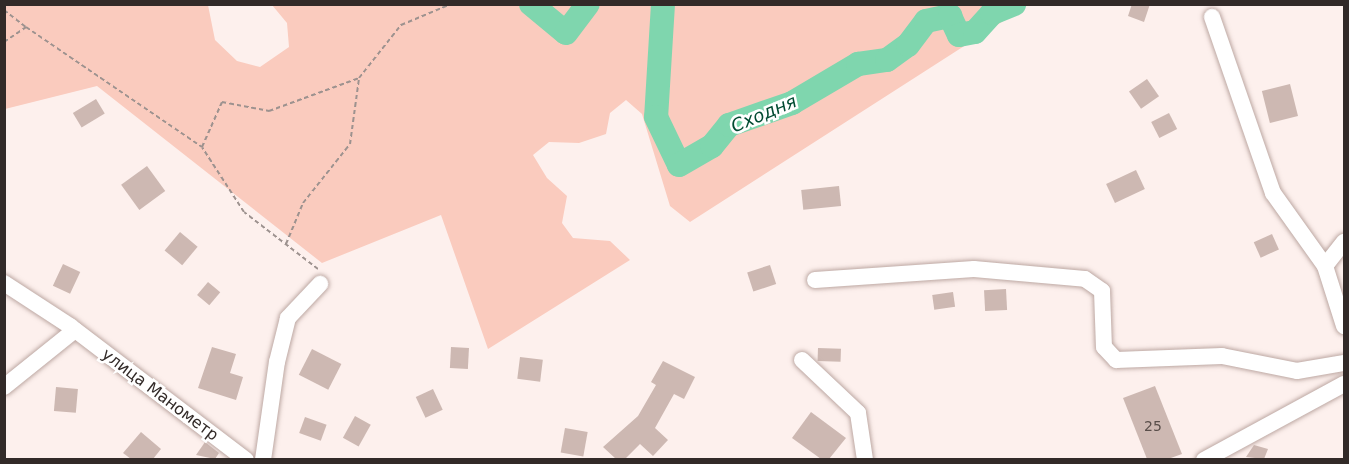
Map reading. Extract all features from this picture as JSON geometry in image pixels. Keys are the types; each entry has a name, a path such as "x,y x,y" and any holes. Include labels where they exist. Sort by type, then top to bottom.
{"street":[{"path":"1212,17 1273,193 1325,266 1344,326"},
{"path":"1325,266 1344,242"},
{"path":"814,280 974,269 1085,279 1102,291 1104,347 1116,360 1222,357 1297,371 1344,363"},
{"name":"улица Манометр","path":"4,283 75,330 246,459"},
{"path":"263,459 277,362 288,318 320,284"},
{"path":"4,387 75,330"},
{"path":"802,360 858,413 865,459"},
{"path":"1204,459 1344,384"}],"path":[{"path":"286,244 303,203 350,144 359,78 401,25 451,4"},
{"path":"4,10 202,147 244,212 318,268 320,284"},
{"path":"4,42 26,27"},
{"path":"202,147 222,102 269,111 359,78"}],"shaded area":[{"path":"4,5 208,5 215,40 237,61 260,67 289,47 287,23 272,5 1028,5 690,222 670,206 642,114 626,100 610,113 606,134 579,143 549,142 533,155 547,178 567,196 562,223 573,238 610,241 630,260 488,349 441,215 322,263 97,86 5,109"}],"building":[{"path":"1132,4 1150,4 1144,22 1128,16"},
{"path":"1147,79 1159,96 1141,109 1129,92"},
{"path":"1290,84 1298,116 1270,123 1262,91"},
{"path":"96,99 105,114 82,127 73,113"},
{"path":"1169,113 1177,129 1159,138 1151,122"},
{"path":"147,166 165,191 139,210 121,185"},
{"path":"1136,170 1145,189 1115,203 1106,184"},
{"path":"839,186 841,206 803,210 801,190"},
{"path":"180,232 198,247 182,265 165,250"},
{"path":"1272,234 1279,250 1261,258 1254,242"},
{"path":"63,264 80,272 70,294 53,286"},
{"path":"770,265 776,284 753,291 747,272"},
{"path":"208,282 220,292 209,305 197,295"},
{"path":"1006,289 1007,310 985,311 984,290"},
{"path":"953,292 955,307 934,310 932,295"},
{"path":"212,347 236,354 230,373 243,377 236,400 198,388"},
{"path":"451,347 469,348 468,369 450,368"},
{"path":"818,348 841,349 841,362 818,361"},
{"path":"312,349 341,364 328,390 299,375"},
{"path":"520,357 543,360 540,382 517,379"},
{"path":"663,361 695,377 684,399 674,394 655,428 668,440 653,456 640,444 625,459 616,459 603,447 638,416 656,385 651,382"},
{"path":"1155,386 1182,454 1168,459 1147,459 1123,398"},
{"path":"56,387 78,389 76,413 54,411"},
{"path":"433,389 443,410 426,418 416,397"},
{"path":"811,412 846,438 829,459 821,459 792,438"},
{"path":"355,416 371,425 359,447 343,438"},
{"path":"305,417 327,425 321,441 299,433"},
{"path":"565,428 588,432 583,457 561,453"},
{"path":"141,432 161,449 153,459 131,459 123,453"},
{"path":"205,442 219,453 215,459 196,455"},
{"path":"1254,445 1268,449 1264,459 1246,457"}],"waterway":[{"name":"Сходня","path":"531,4 566,33 588,4"},
{"name":"Сходня","path":"663,4 656,117 679,165 712,146 729,125 792,103 858,64 887,60 908,45 926,21 950,16 959,35 975,32 992,13 1014,4"}]}
